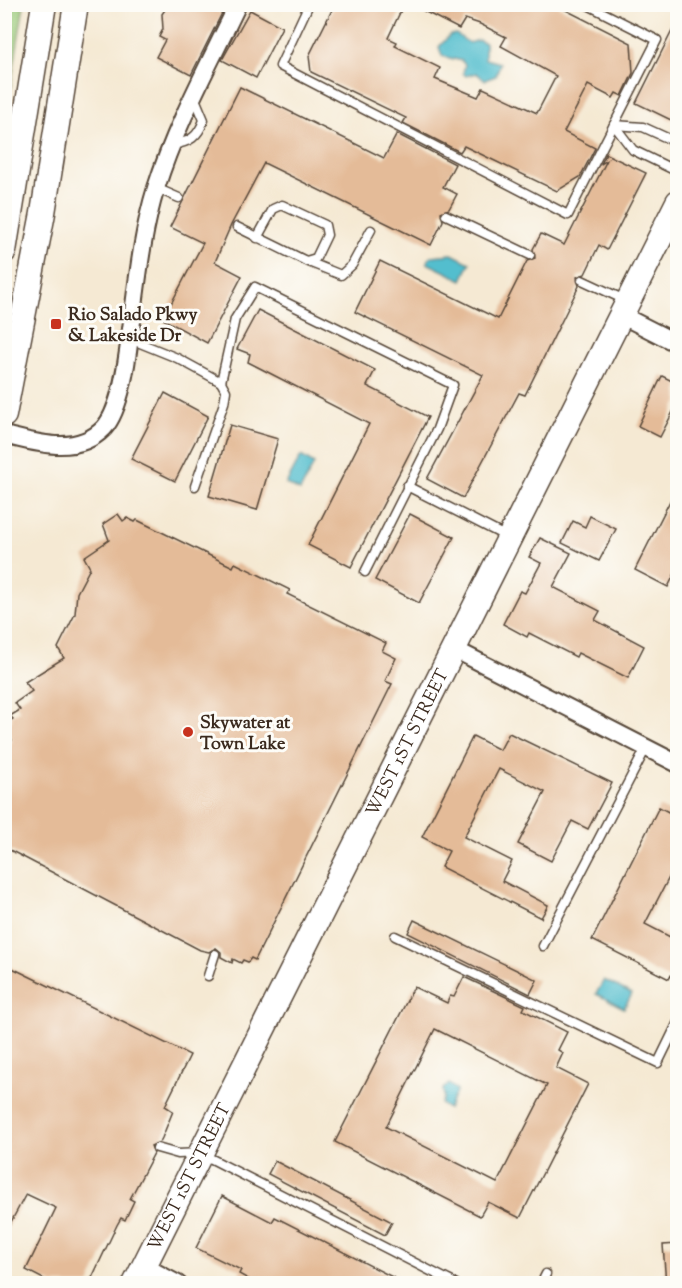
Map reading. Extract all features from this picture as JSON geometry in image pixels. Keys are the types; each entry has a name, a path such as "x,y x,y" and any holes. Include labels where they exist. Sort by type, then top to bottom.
{"street":[{"path":"4,251 45,4"},
{"path":"4,415 30,289 76,4"},
{"path":"4,435 62,446 81,442 105,427 118,397 130,339 145,235 156,188 171,145 238,4"},
{"name":"WEST 1ST STREET","path":"139,1275 678,202"},
{"path":"624,308 678,344"},
{"path":"452,648 678,764"},
{"path":"139,1275 178,1284"}],"lane":[{"path":"309,4 280,66 568,215 657,40 586,4"},
{"path":"614,125 643,126 678,143"},
{"path":"614,125 633,150 678,172"},
{"path":"156,188 179,198"},
{"path":"257,238 273,209 282,205 325,225 327,235 316,258 306,261"},
{"path":"446,215 530,255"},
{"path":"237,227 306,261 341,275 352,265 371,230"},
{"path":"582,280 624,308"},
{"path":"221,382 235,319 255,287 453,385 437,429 365,572"},
{"path":"130,339 177,358 221,382 226,391 224,403 195,486"},
{"path":"407,486 508,537"},
{"path":"543,946 646,748"},
{"path":"395,936 658,1063 678,1022"},
{"path":"208,976 214,954"},
{"path":"157,1148 178,1154 200,1153 456,1284"},
{"path":"541,1284 546,1274"}],"green space":[{"path":"4,5 24,5 5,122"}],"water":[{"path":"456,34 469,43 479,40 485,43 485,59 500,63 496,76 485,80 476,73 466,76 463,73 465,65 462,61 442,56 439,47 450,35"},
{"path":"452,254 470,263 462,280 427,263 431,256"},
{"path":"301,456 314,464 300,491 286,484"},
{"path":"604,980 632,994 624,1008 596,994"},
{"path":"449,1084 457,1090 448,1109 441,1104 444,1097 443,1089"}],"building":[{"path":"169,4 220,4 217,11 222,13 191,75 156,57 165,40 159,37 163,29 162,14"},
{"path":"335,4 404,4 388,38 397,42 395,46 440,68 435,79 478,97 483,88 537,113 556,76 501,46 506,37 480,24 465,19 459,29 410,4 554,4 631,43 633,73 622,96 616,93 613,98 588,85 564,132 595,148 580,177 557,191 464,146 460,152 403,123 406,118 311,72 309,56"},
{"path":"250,10 282,27 256,78 222,60"},
{"path":"678,19 678,108 671,120 636,103"},
{"path":"240,87 384,158 397,134 455,164 443,187 457,194 449,209 441,212 443,221 431,245 264,163 231,225 215,262 242,276 207,343 163,319 203,243 170,227"},
{"path":"606,154 646,173 607,250 599,245 585,274 577,277 579,286 525,395 519,393 463,498 427,479 483,375 355,312 380,261 498,319 527,261 535,258 533,249 541,234 564,245 607,160 601,164"},
{"path":"258,310 375,370 367,386 428,417 351,567 308,545 369,424 248,362 250,354 237,349"},
{"path":"662,376 678,384 678,402 660,437 638,426"},
{"path":"165,393 208,416 175,481 131,459"},
{"path":"230,425 278,439 257,510 209,496"},
{"path":"678,485 678,567 668,587 635,570"},
{"name":"Skywater at Town Lake","path":"118,514 123,521 127,518 135,522 137,520 233,567 235,563 290,590 287,594 386,643 382,651 396,658 385,681 392,684 255,960 251,958 248,962 243,960 241,963 233,959 232,963 221,957 221,952 216,948 209,952 200,950 4,847 4,756 12,740 4,725 13,719 10,716 20,710 15,703 32,691 25,682 64,658 58,648 75,614 77,593 90,568 84,557 109,540 103,524"},
{"path":"410,514 454,537 419,603 375,580"},
{"path":"590,516 616,529 599,561 562,543 573,521 585,527"},
{"path":"540,538 571,553 553,587 600,611 595,620 644,646 628,678 578,653 576,657 529,633 527,637 503,624 520,591 525,593 541,563 529,557"},
{"path":"509,733 612,783 588,829 572,821 551,861 518,844 545,792 499,769 464,837 512,861 502,881 548,905 541,918 441,867 449,851 422,837 473,736 500,750"},
{"path":"659,807 678,817 678,860 645,924 678,941 678,962 669,979 592,940"},
{"path":"414,920 537,980 530,994 408,933"},
{"path":"4,964 190,1055 165,1106 173,1111 162,1138 160,1142 151,1146 154,1153 130,1199 134,1201 125,1220 121,1218 117,1225 89,1284 53,1284 26,1270 56,1208 26,1194 4,1235"},
{"path":"464,977 525,1006 523,1010 567,1032 558,1050 563,1053 556,1068 588,1084 520,1218 488,1202 480,1216 335,1142 414,987 447,1003 450,996 454,997","holes":["435,1029 547,1085 497,1183 386,1127"]},
{"path":"275,1161 392,1222 385,1235 268,1174"},
{"path":"222,1196 272,1222 275,1217 406,1284 257,1284 239,1274 241,1270 196,1248"},
{"path":"678,1244 678,1284 666,1284 663,1245"}],"place":[{"name":"Rio Salado Pkwy & Lakeside Dr","path":"56,324"},
{"name":"Skywater at Town Lake","path":"188,732"}]}
